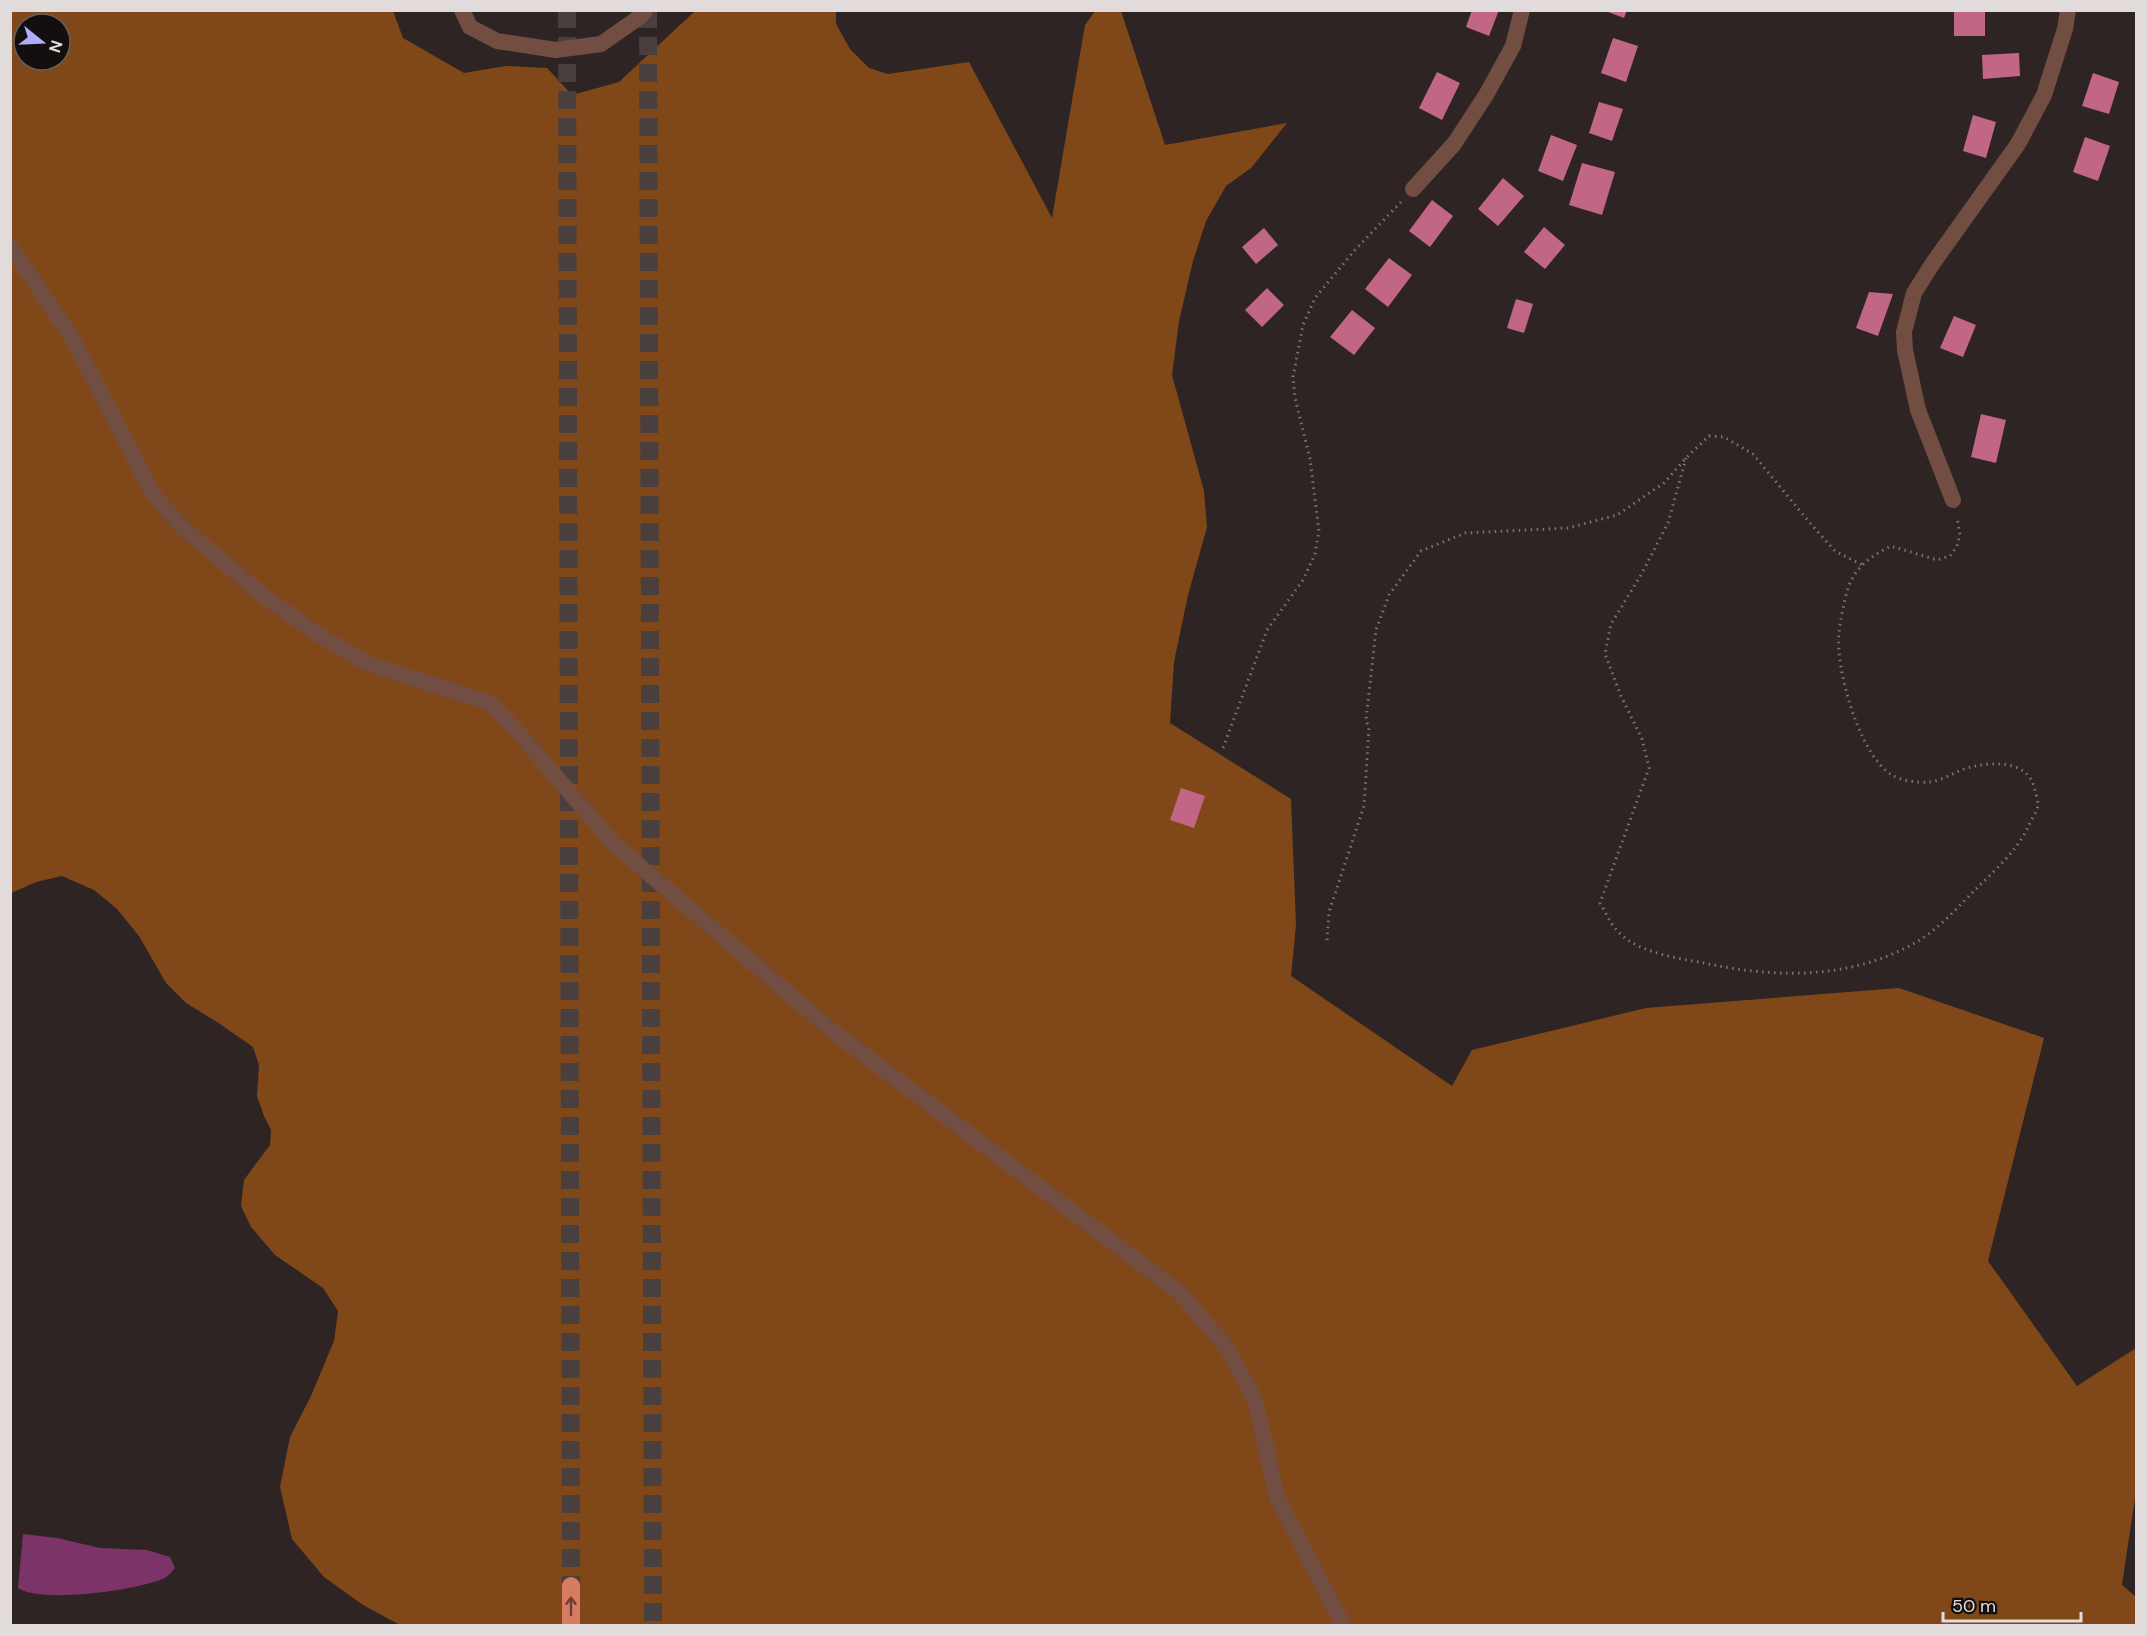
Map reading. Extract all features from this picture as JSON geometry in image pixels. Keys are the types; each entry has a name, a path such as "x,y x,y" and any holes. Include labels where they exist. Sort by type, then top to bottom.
{"highway":[{"path":"571,1586 571,1626"}],"street":[{"path":"462,10 470,27 496,40 556,50 601,44 641,16 645,10"},
{"path":"1413,189 1454,144 1486,95 1513,45 1522,10"},
{"path":"1953,500 1918,410 1905,350 1904,332 1914,293 2018,144 2044,95 2065,29 2068,10"},
{"path":"10,246 74,341 153,494 182,527 266,598 319,635 366,663 490,703 517,731 613,843 830,1029 1180,1293 1227,1348 1254,1400 1278,1500 1344,1626"}],"path":[{"path":"1223,748 1267,630 1303,580 1315,554 1319,531 1310,459 1293,377 1303,325 1315,298 1354,251 1413,189"},
{"path":"1328,940 1329,912 1364,806 1369,728 1366,720 1376,630 1389,595 1421,551 1465,533 1568,528 1617,515 1664,483 1709,436 1724,437 1753,454 1835,551 1862,565"},
{"path":"1686,458 1668,523 1641,575 1611,624 1605,654 1621,696 1642,739 1649,768 1600,903 1615,929 1630,941 1659,954 1736,970 1780,974 1843,970 1913,944 1941,924 2023,839 2038,804 2033,779 2020,767 1998,764 1971,767 1931,782 1913,781 1892,775 1872,755 1855,719 1842,676 1839,634 1851,581 1862,565 1877,553 1891,546 1937,560 1950,556 1960,535 1953,500"}],"shaded area":[{"path":"11,11 393,11 403,38 464,73 506,66 547,68 572,95 619,82 695,11 836,11 836,24 850,49 869,68 888,74 969,62 1052,218 1085,25 1095,11 1121,11 1165,145 1287,123 1251,168 1226,186 1206,221 1193,261 1179,321 1172,375 1204,491 1207,527 1188,595 1174,662 1170,723 1291,799 1296,925 1291,976 1452,1086 1472,1050 1646,1008 1899,988 2044,1038 1988,1261 2077,1386 2136,1348 2136,1491 2122,1585 2136,1597 2136,1625 400,1625 363,1605 324,1577 292,1539 280,1487 290,1437 311,1396 334,1341 338,1311 323,1288 275,1255 251,1227 241,1206 244,1180 270,1145 271,1130 257,1096 259,1065 253,1047 186,1003 166,983 139,936 117,909 94,890 62,876 36,882 11,893"},
{"path":"23,1534 57,1538 100,1548 147,1550 170,1557 175,1568 165,1578 152,1583 113,1591 68,1595 30,1593 18,1588"}],"building":[{"path":"1472,10 1499,10 1489,36 1466,27"},
{"path":"1603,10 1627,10 1624,18"},
{"path":"1954,10 1985,10 1985,36 1954,36"},
{"path":"1613,38 1638,46 1626,82 1601,73"},
{"path":"2019,53 2020,76 1983,79 1982,55"},
{"path":"1437,72 1460,83 1442,120 1419,108"},
{"path":"2093,73 2119,82 2109,114 2082,106"},
{"path":"1599,102 1623,109 1612,141 1589,133"},
{"path":"1973,115 1996,122 1986,158 1963,151"},
{"path":"1551,135 1577,145 1563,181 1538,171"},
{"path":"2085,137 2110,146 2098,181 2073,172"},
{"path":"1582,163 1615,172 1602,215 1569,205"},
{"path":"1503,178 1524,196 1498,226 1478,209"},
{"path":"1432,200 1453,216 1430,247 1409,231"},
{"path":"1544,227 1565,245 1545,269 1524,252"},
{"path":"1264,228 1278,245 1256,264 1242,247"},
{"path":"1389,258 1412,275 1388,307 1365,289"},
{"path":"1267,288 1284,305 1262,327 1245,310"},
{"path":"1869,292 1893,294 1878,336 1856,328"},
{"path":"1516,299 1533,304 1524,333 1507,328"},
{"path":"1352,310 1375,328 1354,355 1330,337"},
{"path":"1954,316 1976,325 1963,357 1940,348"},
{"path":"1981,414 2006,420 1996,463 1971,457"},
{"path":"1181,788 1205,796 1194,828 1170,820"}],"tunnel":[{"path":"567,10 571,1586"},
{"path":"648,10 653,1626"}]}
